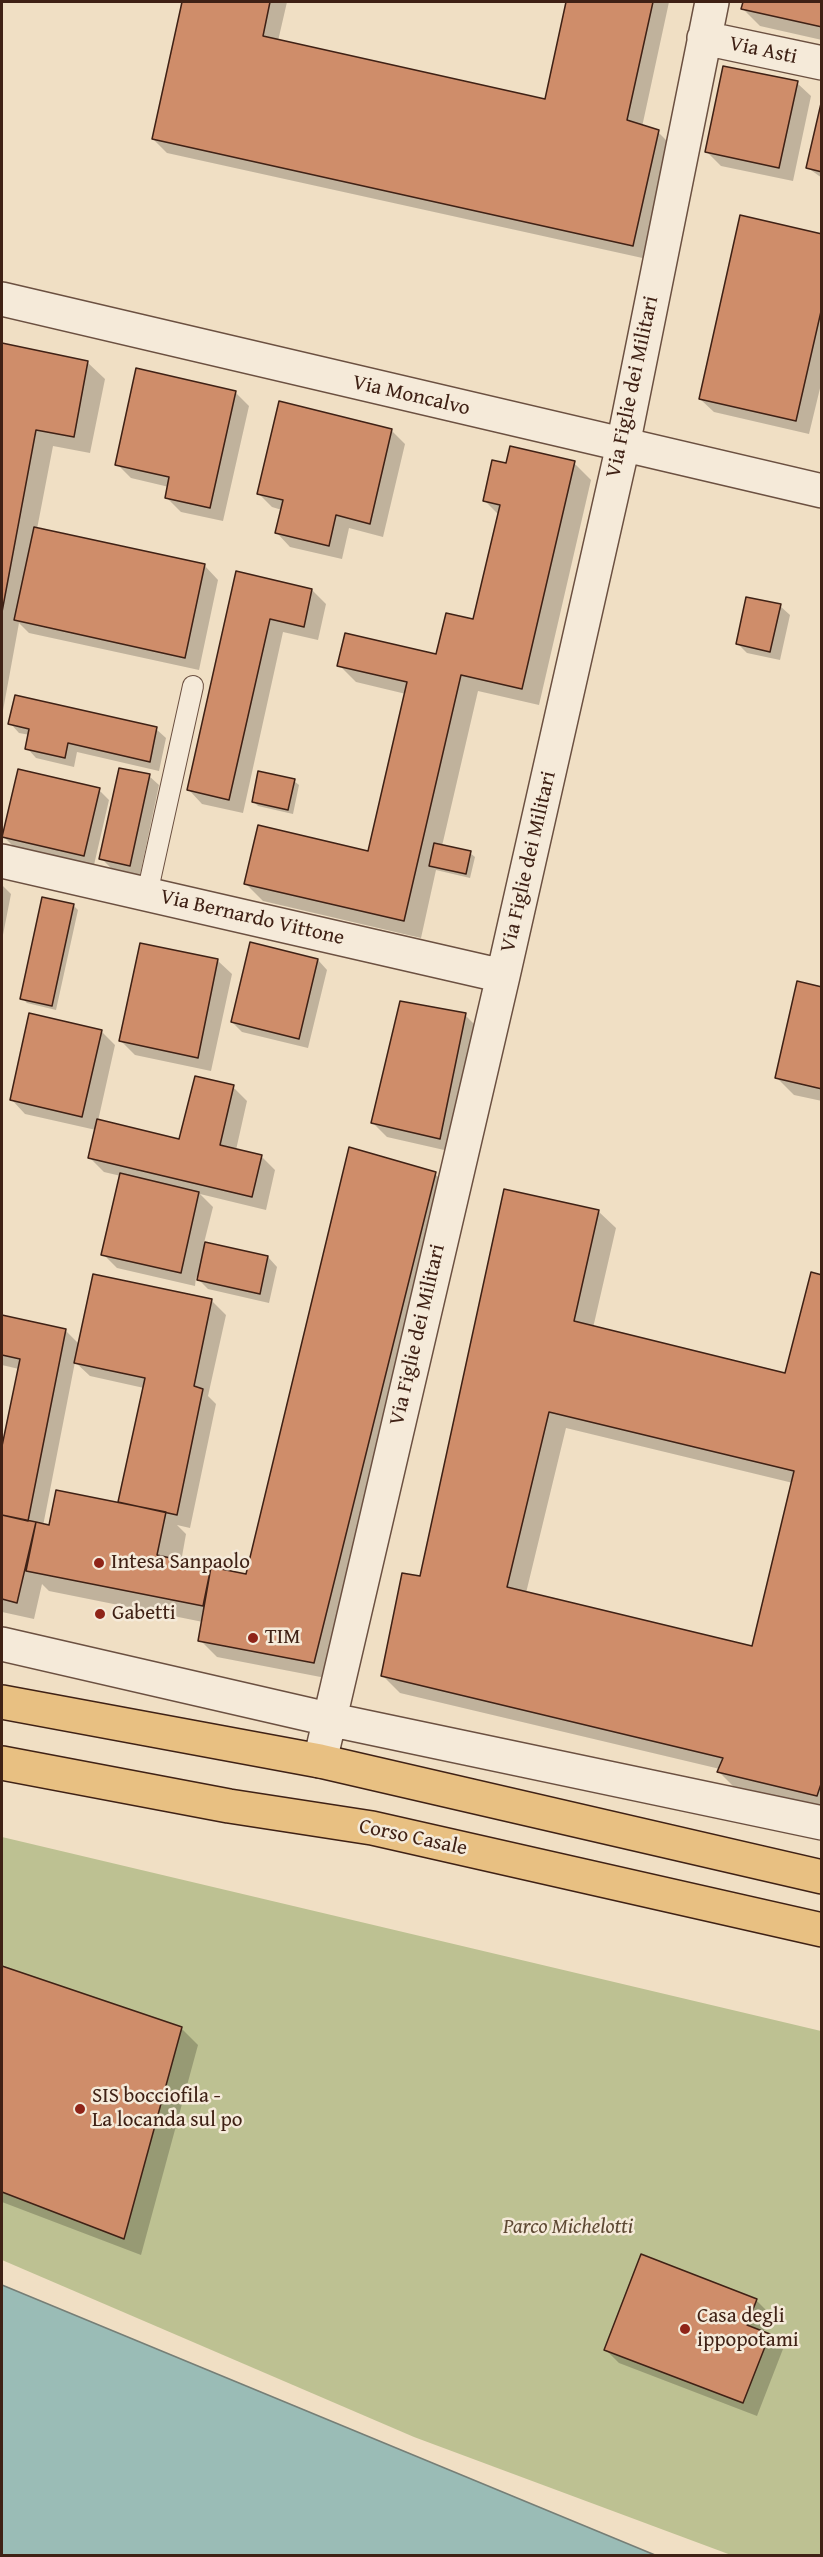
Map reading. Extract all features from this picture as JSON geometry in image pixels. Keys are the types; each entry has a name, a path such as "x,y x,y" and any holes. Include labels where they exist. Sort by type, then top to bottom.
{"main road":[{"path":"2,1702 320,1761 822,1877"},
{"name":"Corso Casale","path":"2,1763 229,1806 372,1828 822,1930"}],"street":[{"name":"Via Figlie dei Militari","path":"328,1719 503,976 622,445 712,2"},
{"name":"Via Asti","path":"704,38 822,63"},
{"name":"Via Moncalvo","path":"2,299 822,491"},
{"name":"Via Bernardo Vittone","path":"2,861 503,976"},
{"path":"2,1644 328,1719 822,1823"},
{"path":"320,1761 328,1719"}],"lane":[{"path":"147,894 193,686"}],"green space":[{"name":"Parco Michelotti","path":"2,1837 821,2031 821,2555 731,2555 414,2437 2,2260"}],"water":[{"path":"2,2285 655,2555 2,2555"}],"building":[{"path":"182,2 270,2 263,36 545,99 566,2 653,2 627,120 659,130 633,246 152,139"},
{"path":"743,2 822,2 822,27 741,9"},
{"path":"723,66 798,81 779,168 705,152"},
{"path":"822,99 822,172 806,168"},
{"path":"740,215 822,234 822,307 796,421 699,399"},
{"path":"2,343 88,361 74,437 36,430 2,612"},
{"path":"136,368 236,391 210,508 165,498 169,477 115,465"},
{"path":"279,401 392,429 370,524 336,515 329,546 275,533 283,500 257,494"},
{"path":"510,446 575,461 522,689 461,675 404,921 244,884 258,825 368,851 407,682 337,666 345,633 436,654 446,613 473,619 500,505 483,501 492,460 506,463"},
{"path":"34,527 205,564 185,658 14,620"},
{"path":"236,571 312,589 304,627 270,619 229,800 187,790"},
{"path":"746,597 781,604 770,652 736,644"},
{"path":"15,695 157,727 150,762 68,743 65,758 25,749 29,729 8,724"},
{"path":"119,768 150,774 130,866 99,859"},
{"path":"18,769 100,788 84,856 2,837"},
{"path":"258,771 295,779 288,810 252,802"},
{"path":"434,843 471,851 466,874 429,866"},
{"path":"42,897 74,904 52,1006 20,999"},
{"path":"250,942 318,959 299,1039 231,1022"},
{"path":"140,943 218,959 198,1058 119,1041"},
{"path":"797,981 822,987 822,1089 775,1078"},
{"path":"400,1001 466,1013 440,1139 371,1123"},
{"path":"29,1013 102,1030 82,1117 10,1100"},
{"path":"195,1076 234,1085 220,1145 262,1155 252,1197 88,1158 97,1119 179,1139"},
{"path":"349,1147 436,1172 314,1663 198,1641 211,1567 246,1574"},
{"path":"120,1173 199,1192 181,1273 101,1255"},
{"path":"504,1189 599,1210 574,1321 785,1373 811,1272 822,1275 822,1781 817,1796 717,1772 723,1758 381,1676 402,1573 420,1576","holes":["549,1412 794,1471 752,1646 507,1587"]},
{"path":"205,1242 268,1256 260,1294 197,1280"},
{"path":"93,1274 212,1299 194,1386 203,1389 177,1515 118,1502 145,1378 74,1363"},
{"path":"2,1315 66,1329 28,1521 2,1515 2,1446 20,1359 2,1355"},
{"path":"56,1490 166,1512 157,1555 211,1567 203,1606 26,1571 36,1522 49,1525"},
{"path":"2,1515 36,1522 17,1603 2,1599"},
{"name":"SIS bocciofila - La locanda sul po","path":"2,1966 182,2027 124,2239 2,2192"},
{"name":"Casa degli ippopotami","path":"641,2254 757,2299 747,2325 770,2334 743,2403 604,2350"}],"place":[{"name":"Intesa Sanpaolo","path":"99,1563"},
{"name":"Gabetti","path":"100,1614"},
{"name":"TIM","path":"253,1638"},
{"name":"SIS bocciofila - La locanda sul po","path":"80,2109"},
{"name":"Casa degli ippopotami","path":"685,2329"}]}
